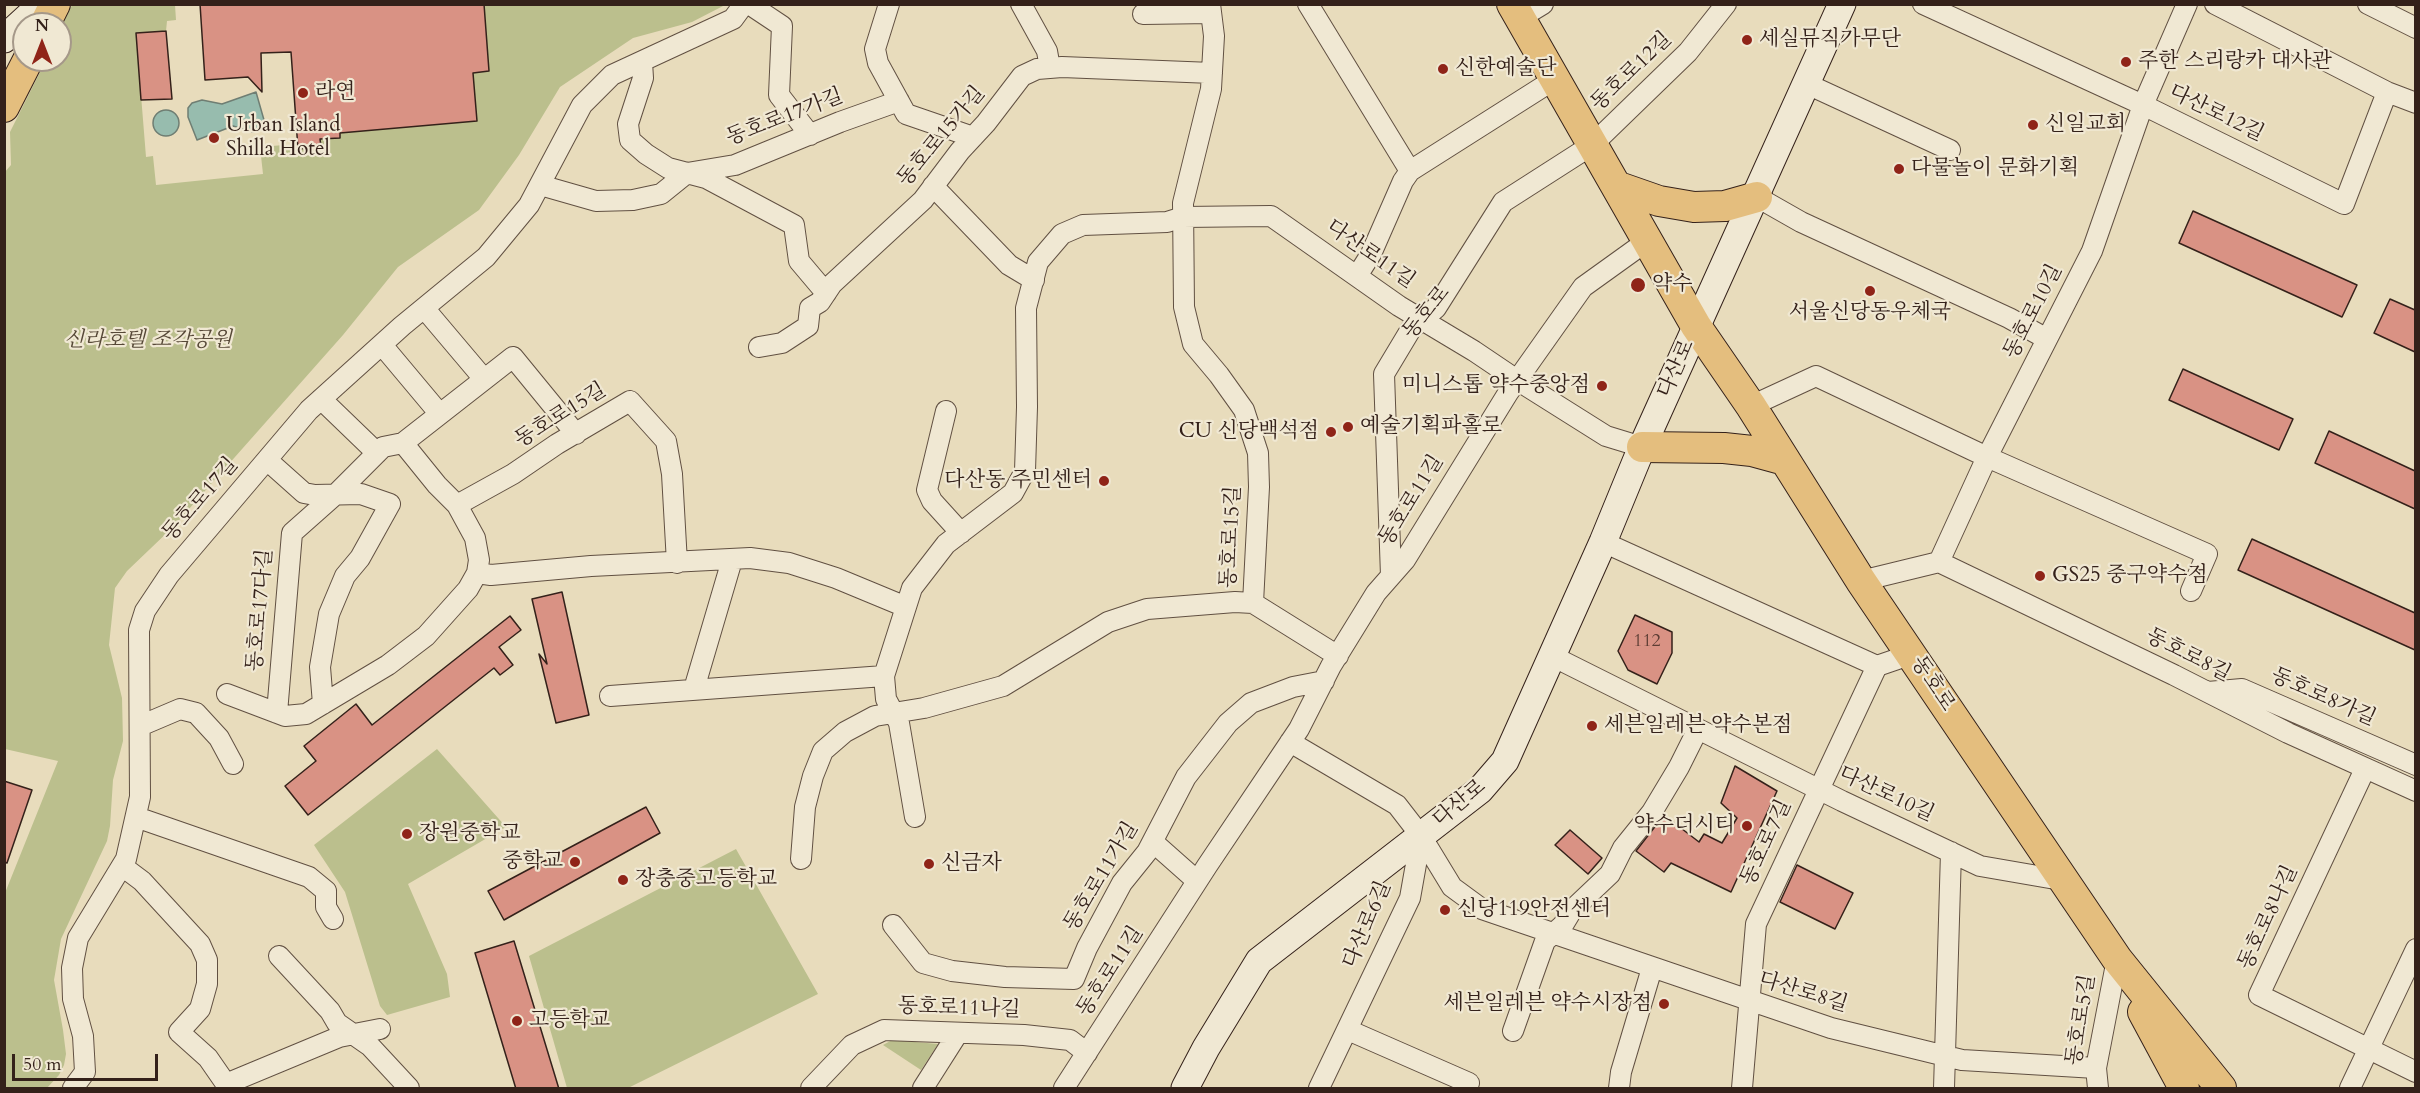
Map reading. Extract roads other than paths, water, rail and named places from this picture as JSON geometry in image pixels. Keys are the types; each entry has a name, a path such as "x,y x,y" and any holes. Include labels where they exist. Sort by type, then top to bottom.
{"main road":[{"path":"4,39 42,4"},
{"name":"다산로","path":"1185,1089 1206,1048 1259,961 1480,790 1506,761 1603,542 1642,447 1757,197 1842,4"},
{"name":"동호로","path":"1525,9 1555,79 1696,326 1751,406 1861,581 1912,654 2061,880 2116,959 2221,1089"},
{"path":"4,107 22,72"},
{"path":"1616,186 1659,201 1694,207 1725,206 1757,197"},
{"path":"1642,447 1724,448 1752,451 1785,460"},
{"name":"동호로","path":"2116,959 2184,1089"}],"street":[{"name":"동호로17길","path":"74,1089 85,1072 83,1036 73,999 72,968 78,938 126,859 140,797 139,630 145,611 169,575 309,410 424,308 486,257 529,205 582,105 612,75 734,19 744,4"},
{"path":"749,4 782,26 779,95 810,135"},
{"path":"889,4 875,49 878,63 906,114 973,137"},
{"path":"1021,4 1047,51 1050,68"},
{"path":"1308,4 1410,171"},
{"name":"동호로12길","path":"1592,145 1688,52 1726,4"},
{"name":"다산로12길","path":"1923,4 2143,105 2344,204 2387,92"},
{"name":"동호로10길","path":"1939,562 1987,457 2092,251 2143,105 2187,4"},
{"path":"2215,4 2387,92 2415,103"},
{"path":"2368,4 2415,28"},
{"path":"1143,14 1211,9"},
{"name":"동호로15길","path":"801,859 805,807 823,751 845,732 875,716 924,708 1003,686 1108,622 1147,609 1234,602 1253,603 1259,487 1258,453 1244,410 1220,375 1192,344 1184,307 1183,203 1211,88 1214,36 1211,9"},
{"path":"642,62 643,78 628,124 630,140 668,168 706,178 794,225 799,261 826,293"},
{"name":"동호로15가길","path":"759,347 782,343 808,326 810,308 820,302 832,284 923,200 1022,76 1037,69 1050,68 1212,73"},
{"path":"1357,276 1371,254 1403,181 1410,171 1555,79"},
{"path":"1807,84 1950,150"},
{"name":"동호로17가길","path":"687,173 735,165 898,101"},
{"name":"동호로","path":"1391,576 1384,374 1411,329 1436,308 1503,202 1592,145"},
{"path":"540,185 596,201 633,200 661,195 687,173"},
{"path":"933,186 1009,265 1034,280"},
{"path":"1757,197 1801,222 2009,318 2047,339"},
{"name":"다산로11길","path":"1183,217 1271,216 1421,319 1516,380 1606,436 1642,447"},
{"path":"915,817 899,723 886,699 884,676 912,588 946,544 1013,493 1025,471 1026,308 1038,262 1062,234 1083,225 1167,222 1183,217"},
{"name":"동호로11길","path":"1064,1089 1197,881 1290,742 1376,593 1405,560 1516,380 1583,286 1647,242"},
{"path":"424,308 484,379"},
{"path":"382,345 439,413"},
{"path":"321,399 377,453 383,447 403,443 513,357 576,434"},
{"path":"1751,406 1816,376 1987,457 2207,554 2191,591"},
{"name":"동호로15길","path":"457,505 513,474 557,444 630,401 666,441 672,474 676,563"},
{"path":"946,411 927,490 932,501 961,533"},
{"path":"227,693 277,714 285,716 306,714 388,665 426,636 468,589 477,573 479,560 475,538 457,505 437,485 403,443"},
{"name":"동호로17다길","path":"277,714 292,533 377,453"},
{"path":"267,460 304,493 315,495 361,494 390,504 360,558 345,576 329,614 321,668 323,704"},
{"path":"1603,542 1877,666 1912,654"},
{"path":"477,573 491,575 591,566 750,558 789,563 836,578 906,607"},
{"path":"694,689 732,560"},
{"path":"1861,581 1939,562"},
{"name":"동호로8길","path":"1939,562 2208,692 2288,734 2415,791"},
{"path":"1253,603 1338,656"},
{"name":"다산로10길","path":"1552,656 1818,789 1980,866 2061,880"},
{"name":"동호로7길","path":"1742,1089 1756,924 1877,666"},
{"path":"610,696 884,676"},
{"name":"동호로11가길","path":"893,925 923,963 952,971 1005,978 1074,979 1087,948 1122,884 1153,842 1186,777 1228,723 1251,703 1293,687 1324,681"},
{"name":"동호로8가길","path":"2208,692 2242,689 2415,765"},
{"path":"140,726 180,709 196,712 219,738 232,764"},
{"path":"1513,1031 1545,941 1563,925 1572,910 1610,874 1623,848 1652,812 1679,767 1698,729"},
{"name":"다산로","path":"1290,742 1396,805 1421,836"},
{"name":"동호로8나길","path":"2366,769 2259,995 2415,1072"},
{"path":"136,817 309,877 326,891 326,907 333,919"},
{"name":"다산로8길","path":"1421,836 1452,887 1482,909 1748,1001 1831,1028 1962,1060 2096,1068"},
{"name":"다산로6길","path":"1319,1089 1410,898 1421,836"},
{"path":"1153,842 1197,881"},
{"path":"1944,1089 1943,1055 1951,852"},
{"path":"122,866 142,881 200,944 207,960 207,984 200,1009 179,1032 208,1058 226,1084 339,1037 380,1029"},
{"path":"2350,1089 2367,1048 2415,949"},
{"path":"279,956 330,1011 337,1023 370,1046 410,1089"},
{"name":"동호로5길","path":"2098,1089 2096,1068 2116,959"},
{"path":"1620,1089 1621,1072 1652,968"},
{"name":"동호로11나길","path":"811,1089 852,1045 884,1030 1024,1035 1070,1040 1087,1053"},
{"path":"1348,1030 1469,1083"},
{"path":"923,1089 958,1033"}],"place":[{"name":"세실뮤직가무단","path":"1747,40"},
{"name":"주한 스리랑카 대사관","path":"2126,62"},
{"name":"신한예술단","path":"1443,69"},
{"name":"라연","path":"303,93"},
{"name":"신일교회","path":"2033,125"},
{"name":"Urban Island Shilla Hotel","path":"214,138"},
{"name":"다물놀이 문화기획","path":"1899,169"},
{"name":"약수","path":"1638,285"},
{"name":"서울신당동우체국","path":"1870,291"},
{"name":"미니스톱 약수중앙점","path":"1602,386"},
{"name":"예술기획파홀로","path":"1348,427"},
{"name":"CU 신당백석점","path":"1331,432"},
{"name":"다산동 주민센터","path":"1104,481"},
{"name":"GS25 중구약수점","path":"2040,576"},
{"name":"세븐일레븐 약수본점","path":"1592,726"},
{"name":"약수더시티","path":"1747,826"},
{"name":"장원중학교","path":"407,834"},
{"name":"중학교","path":"575,862"},
{"name":"신금자","path":"929,864"},
{"name":"장충중고등학교","path":"623,880"},
{"name":"신당119안전센터","path":"1445,910"},
{"name":"세븐일레븐 약수시장점","path":"1664,1004"},
{"name":"고등학교","path":"517,1021"}],"park label":[{"name":"신라호텔 조각공원","path":"148,341"}]}
